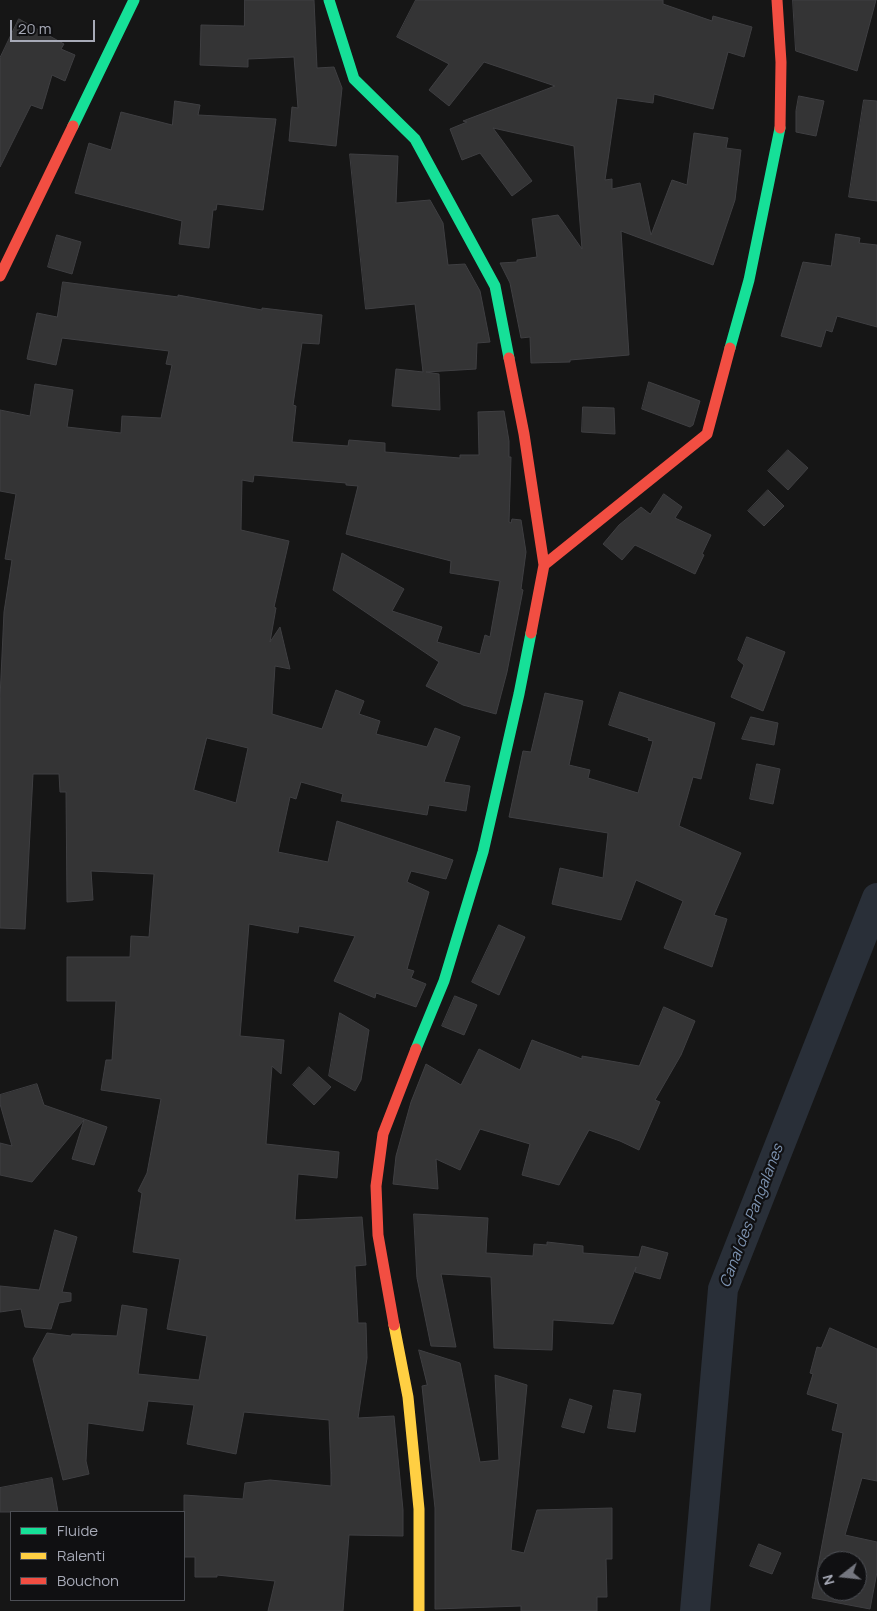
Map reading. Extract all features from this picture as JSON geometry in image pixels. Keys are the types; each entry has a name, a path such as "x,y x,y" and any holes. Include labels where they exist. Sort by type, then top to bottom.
{"street":[{"path":"0,276 134,0"},
{"path":"329,0 354,79 415,139 495,286 524,434 544,565 519,694 483,852 444,981 405,1074 383,1134 376,1186 378,1235 408,1397 419,1509 419,1611"},
{"path":"544,565 707,434 749,280 780,134 781,62 777,0"}],"building":[{"path":"245,0 314,0 317,68 334,67 342,88 336,146 289,141 292,107 298,108 294,57 248,59 248,67 200,65 201,25 244,26"},
{"path":"416,0 663,0 663,4 712,21 713,16 752,27 744,57 728,52 713,109 654,94 653,103 617,98 605,180 612,179 612,189 640,183 651,235 672,180 687,185 694,133 728,138 726,148 741,150 735,200 713,265 621,231 629,355 570,360 570,362 531,363 530,337 521,338 510,283 500,263 517,262 517,260 537,257 532,219 558,215 582,249 574,146 493,128 532,181 512,196 480,153 462,160 450,129 467,122 463,121 555,86 484,62 449,106 429,90 449,64 397,37"},
{"path":"793,0 876,0 857,71 796,51"},
{"path":"19,19 64,44 61,49 75,55 65,81 52,75 42,109 31,105 0,167 0,58"},
{"path":"799,96 824,101 816,136 796,132 796,111"},
{"path":"864,100 877,101 877,201 849,197"},
{"path":"175,101 200,105 198,115 276,119 263,210 217,204 216,210 213,210 209,248 179,244 182,221 75,193 89,143 111,150 121,112 172,125"},
{"path":"350,154 398,156 396,203 430,200 443,223 448,265 465,264 480,291 490,342 477,343 476,369 426,372 439,374 440,410 392,406 396,369 423,372 415,304 366,309"},
{"path":"836,234 860,238 859,243 877,245 877,327 837,316 832,332 826,330 821,347 781,336 803,262 831,266"},
{"path":"57,235 81,242 72,274 48,267"},
{"path":"63,282 178,297 178,295 262,310 262,308 322,315 319,344 302,343 293,405 296,406 292,442 348,446 349,440 385,443 385,452 460,458 460,455 479,455 478,412 504,411 509,441 509,457 511,457 509,522 511,523 512,519 521,520 526,552 521,589 523,590 507,672 496,714 463,705 426,686 439,662 333,590 342,553 404,589 392,611 442,627 437,642 480,654 485,635 490,637 500,581 450,573 451,561 346,534 358,486 346,485 346,483 254,475 253,482 242,480 241,530 289,541 274,607 276,608 270,642 280,627 290,669 275,666 272,714 322,729 336,690 364,701 359,714 380,721 376,734 427,747 435,728 460,737 444,782 470,786 466,811 429,805 427,815 341,801 343,794 301,782 296,799 290,797 278,852 328,862 337,821 453,860 446,879 411,871 407,882 429,892 407,969 414,971 411,978 426,984 416,1007 376,993 375,998 334,981 355,936 299,926 298,933 249,924 240,1036 284,1040 281,1074 272,1066 266,1144 339,1152 337,1178 298,1174 295,1220 362,1217 366,1265 355,1266 358,1323 366,1323 367,1358 358,1418 394,1416 403,1510 403,1536 349,1535 343,1611 268,1611 275,1581 217,1575 217,1577 195,1577 195,1557 185,1557 184,1495 243,1499 245,1483 270,1480 331,1486 329,1420 244,1412 236,1454 187,1444 194,1405 148,1401 143,1431 88,1423 86,1461 89,1474 63,1480 33,1359 47,1333 71,1336 72,1334 117,1336 122,1305 147,1309 138,1374 199,1380 207,1336 167,1329 180,1259 133,1252 142,1193 138,1191 147,1173 161,1099 101,1090 106,1060 112,1060 116,1001 67,1001 67,957 130,957 131,936 149,937 154,874 91,871 93,900 67,902 66,792 60,792 59,774 33,774 25,929 0,928 0,698 4,612 12,560 5,559 16,494 0,491 0,410 30,416 35,384 73,390 67,427 121,433 122,416 161,418 172,365 166,364 169,351 62,338 56,365 27,359 37,313 57,317","holes":["207,738 248,748 236,803 194,790"]},
{"path":"649,382 700,401 693,425 690,427 642,409"},
{"path":"583,407 614,408 615,434 582,432"},
{"path":"788,450 808,468 788,490 768,471"},
{"path":"768,490 784,506 764,526 748,511"},
{"path":"664,494 682,507 675,518 711,535 695,574 635,545 622,560 603,544 619,525 641,507 650,514"},
{"path":"747,637 785,652 763,711 731,697 744,665 738,660"},
{"path":"620,692 715,723 701,779 693,777 679,826 741,853 714,915 727,919 712,967 664,948 683,901 636,880 621,920 552,904 560,868 603,878 608,833 509,817 523,751 531,752 545,693 583,701 569,765 590,770 588,778 638,793 653,741 609,725"},
{"path":"751,717 778,723 774,745 742,739"},
{"path":"757,764 780,769 773,804 750,799"},
{"path":"499,925 525,937 499,995 472,982"},
{"path":"455,996 477,1005 464,1035 442,1026"},
{"path":"664,1007 695,1021 681,1055 655,1100 660,1102 639,1150 589,1130 559,1185 522,1175 530,1144 480,1129 460,1170 436,1159 438,1189 393,1184 396,1156 411,1102 426,1064 461,1085 479,1049 520,1070 532,1040 582,1059 582,1056 639,1066"},
{"path":"340,1013 369,1030 361,1080 355,1091 329,1076"},
{"path":"309,1067 331,1087 314,1105 293,1085"},
{"path":"37,1084 44,1105 107,1127 94,1165 72,1159 84,1120 32,1182 0,1175 0,1143 12,1146 0,1104 0,1095"},
{"path":"414,1214 488,1218 486,1253 533,1256 534,1244 547,1245 547,1242 583,1246 583,1253 639,1257 642,1246 668,1253 660,1279 635,1272 636,1267 613,1324 553,1320 552,1350 494,1348 491,1277 441,1274 456,1347 431,1346 417,1278"},
{"path":"55,1230 77,1237 62,1292 71,1293 71,1301 59,1303 51,1329 25,1327 21,1309 0,1312 0,1286 39,1290"},
{"path":"830,1328 877,1349 877,1481 862,1478 845,1535 877,1542 877,1572 870,1609 828,1601 867,1601 867,1551 821,1551 843,1433 832,1430 838,1404 807,1394 813,1374 810,1373 817,1347 821,1348"},
{"path":"419,1350 460,1363 480,1462 499,1460 495,1375 527,1385 511,1550 524,1553 537,1510 612,1508 612,1559 606,1559 607,1597 597,1597 597,1611 521,1611 521,1606 435,1609 435,1508 422,1386 427,1385"},
{"path":"614,1390 641,1394 635,1432 608,1428"},
{"path":"570,1399 592,1406 584,1433 562,1427"},
{"path":"52,1478 58,1511 0,1512 0,1488"},
{"path":"759,1544 781,1553 772,1574 750,1566"},
{"path":"817,1571 817,1599 812,1598"}],"waterway":[{"name":"Canal des Pangalanes","path":"695,1611 723,1289 877,898"}],"traffic: fast":[{"path":"73,126 134,0"},
{"path":"329,0 354,79 415,139 495,286 509,358"},
{"path":"730,348 749,280 780,128"},
{"path":"416,1049 444,981 483,852 531,633"}],"traffic: slow":[{"path":"394,1325 408,1397 419,1509 419,1611"}],"traffic: jam":[{"path":"777,0 781,62 780,128"},
{"path":"0,276 73,126"},
{"path":"544,565 707,434 730,348"},
{"path":"509,358 524,434 544,565 531,633"},
{"path":"394,1325 378,1235 376,1186 383,1134 416,1049"}]}
